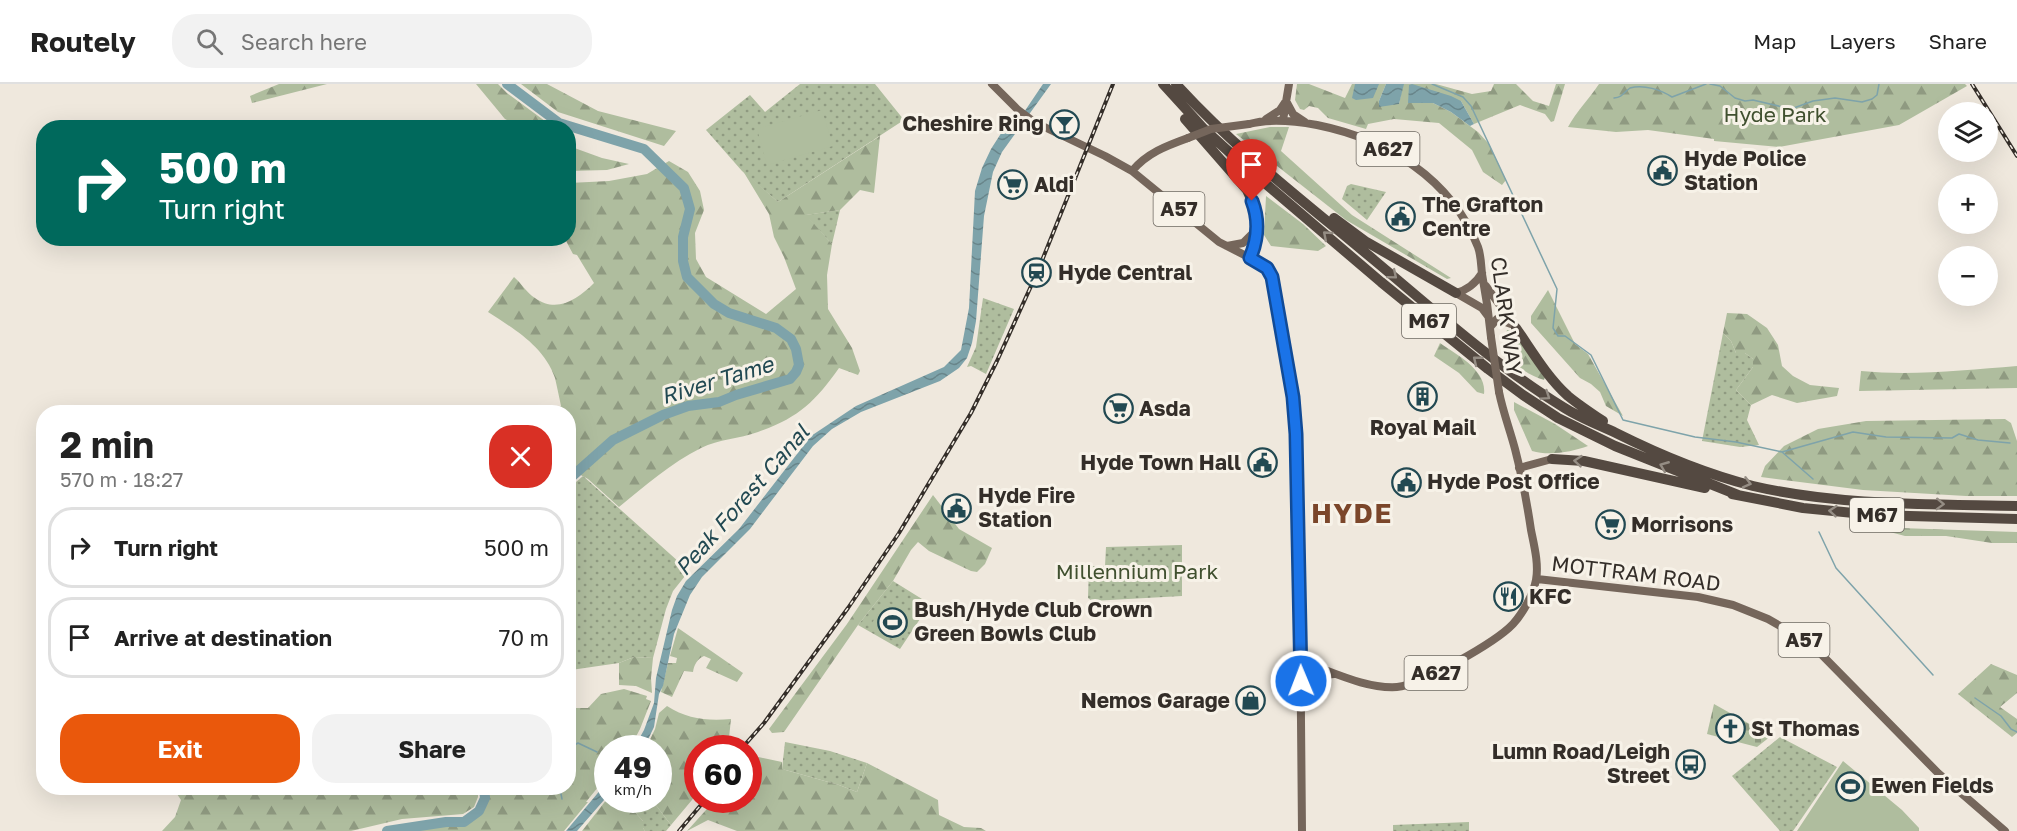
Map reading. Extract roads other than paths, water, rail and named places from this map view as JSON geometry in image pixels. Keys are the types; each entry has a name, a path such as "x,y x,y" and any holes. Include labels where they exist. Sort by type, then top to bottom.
{"highway":[{"path":"1156,84 1247,190 1257,212 1257,229"},
{"name":"M67","path":"1163,84 1204,129 1239,161 1389,289 1523,395 1558,418 1615,446 1738,495"},
{"name":"M67","path":"1176,84 1300,193 1365,241 1456,293"},
{"name":"M67","path":"1176,84 1203,114 1272,176 1496,360 1565,409 1633,441 1715,474 1754,486 1818,497 1895,503 2017,506"},
{"name":"M67","path":"1516,328 1535,357 1568,395 1633,441"},
{"name":"M67","path":"1552,459 1584,461 1803,508 1874,515 2017,519"}],"main road":[{"name":"A57","path":"992,84 1018,110 1034,122 1132,171 1201,228 1227,247 1262,264 1270,272 1293,397 1296,434 1300,661"},
{"path":"1283,120 1289,84"},
{"name":"A57","path":"1260,121 1272,116 1286,101"},
{"path":"1286,101 1293,114 1305,123"},
{"name":"CLARK WAY","path":"1132,171 1140,161 1156,150 1211,129 1260,121 1283,120 1338,129 1376,143 1418,168 1444,192 1467,224 1478,246 1499,392 1519,468 1536,553 1537,579"},
{"path":"1227,247 1243,243 1257,229"},
{"path":"1250,258 1257,229"},
{"path":"1456,293 1472,285 1482,273"},
{"name":"A627","path":"1484,283 1516,328"},
{"path":"1456,293 1482,308 1488,316"},
{"path":"1490,327 1497,319 1509,322 1516,328"},
{"path":"1519,468 1552,459"},
{"name":"A627","path":"1300,661 1357,681 1392,687 1415,682 1473,652 1513,625 1525,606 1537,579"},
{"name":"MOTTRAM ROAD","path":"1537,579 1698,597 1733,605 1768,619 1818,651 1938,773 2005,831"},
{"path":"1300,661 1302,831"},
{"name":"A627","path":"1301,686 1314,675 1337,673"}],"water":[{"path":"1043,84 1051,84 1002,152 993,172 984,216 976,321 967,358 959,368 940,381 861,412 832,429 813,446 750,529 702,577 690,595 674,634 663,686 659,694 654,727 650,735 641,735 654,703 656,678 672,610 686,581 739,529 811,436 856,406 944,367 961,350 969,308 975,191 991,149 1007,124 1010,126 1016,124"},
{"path":"1355,84 1379,84 1373,98 1356,100 1352,98"},
{"path":"1386,84 1404,84 1399,104 1379,107 1379,101"},
{"path":"1412,84 1461,101 1474,124 1470,126 1451,112 1433,103 1408,103 1409,85"},
{"path":"594,798 594,811 577,831 566,831"}],"waterway":[{"name":"River Tame","path":"507,84 555,120"},
{"path":"1432,84 1463,97 1471,106 1557,289 1553,328 1558,336 1565,336 1591,355 1623,420 1695,437 1736,442 1782,452 1853,432 1886,437 1952,438 1959,434 1978,440 2010,443"},
{"path":"1614,98 1621,96 1630,88 1641,87 1658,90 1672,97 1706,84"},
{"path":"1710,84 1720,86 1735,98 1791,109 1813,101 1835,98 1862,102 1877,95 1879,84"},
{"name":"River Tame","path":"576,128 644,149 684,188 690,209 683,237 683,261 687,277 714,304 729,313 776,328 791,339 796,349 799,365 790,379 719,402 688,406 663,415 613,440 576,473"},
{"path":"1782,452 1813,479"},
{"path":"1819,532 1836,568 1933,675"},
{"path":"1975,698 2001,716 2011,729 2017,732"},
{"path":"576,744 594,751"},
{"name":"River Tame","path":"387,831 446,822 464,822 479,811 485,795"},
{"path":"561,795 562,799"}],"railway":[{"path":"753,735 848,608 899,533 971,413 1037,273 1113,84"},
{"path":"1972,84 2017,156"},
{"path":"679,831 694,813"}],"place":[{"name":"Cheshire Ring","path":"1065,124"},
{"name":"Hyde Police Station","path":"1663,171"},
{"name":"Aldi","path":"1013,185"},
{"name":"The Grafton Centre","path":"1401,217"},
{"name":"Hyde Central","path":"1037,273"},
{"name":"Royal Mail","path":"1423,397"},
{"name":"Asda","path":"1118,409"},
{"name":"Hyde Town Hall","path":"1262,463"},
{"name":"Hyde Post Office","path":"1406,482"},
{"name":"Hyde Fire Station","path":"957,508"},
{"name":"Morrisons","path":"1610,525"},
{"name":"KFC","path":"1508,597"},
{"name":"Bush/Hyde Club Crown Green Bowls Club","path":"893,622"},
{"name":"Nemos Garage","path":"1251,701"},
{"name":"St Thomas","path":"1730,729"},
{"name":"Lumn Road/Leigh Street","path":"1691,764"},
{"name":"Ewen Fields","path":"1850,786"}],"district":[{"name":"HYDE","path":"1352,514"}],"park label":[{"name":"Hyde Park","path":"1775,115"},
{"name":"Millennium Park","path":"1137,572"}],"water label":[{"name":"Peak Forest Canal","path":"742,500"}]}
